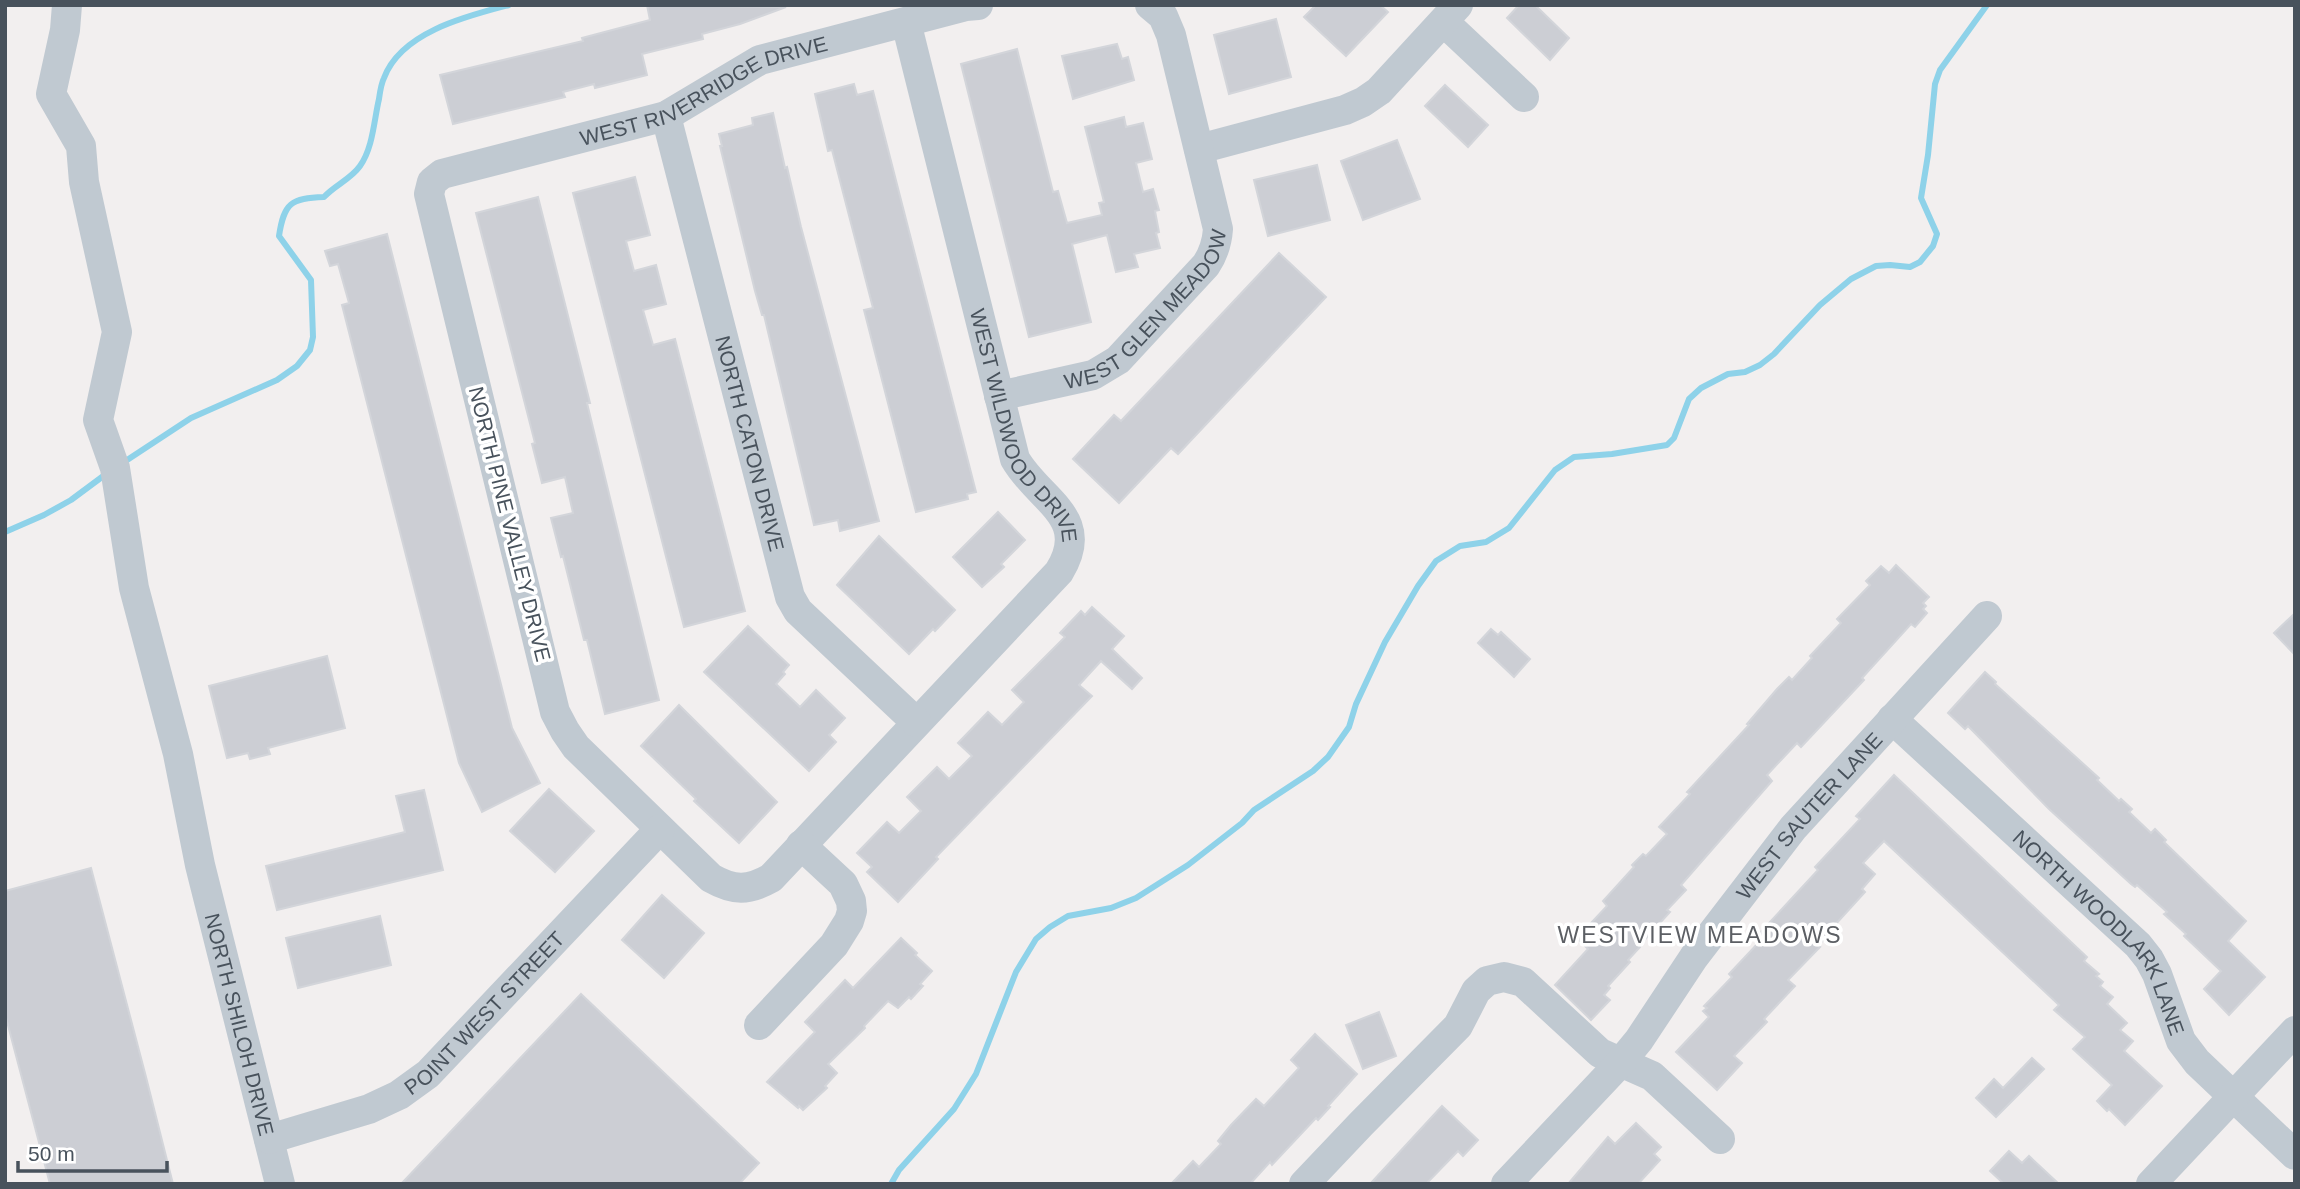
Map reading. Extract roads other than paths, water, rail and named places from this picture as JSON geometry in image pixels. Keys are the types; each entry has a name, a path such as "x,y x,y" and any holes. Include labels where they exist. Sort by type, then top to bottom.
{"street":[{"name":"NORTH SHILOH DRIVE","path":"67,5 65,30 51,94 81,146 84,182 117,332 98,421 115,468 134,588 178,754 200,865 280,1184"},
{"name":"WEST RIVERRIDGE DRIVE","path":"432,182 442,174 666,116 760,60 978,5"},
{"name":"WEST GLEN MEADOW","path":"999,396 1093,375 1106,369 1118,360 1213,255 1218,229 1171,35 1163,16 1151,6"},
{"path":"1199,149 1345,110 1363,102 1378,91 1451,13 1524,97"},
{"name":"WEST WILDWOOD DRIVE","path":"660,829 711,878 724,886 741,889 757,886 771,878 1059,572 1067,559 1071,544 1070,528 1060,512 1023,474 1015,459 906,22"},
{"name":"NORTH CATON DRIVE","path":"666,116 790,597 798,611 916,722"},
{"name":"NORTH PINE VALLEY DRIVE","path":"432,182 429,194 555,712 576,747 660,829"},
{"name":"WEST SAUTER LANE","path":"1506,1184 1639,1040 1694,957 1793,828 1987,616"},
{"name":"NORTH WOODLARK LANE","path":"1892,719 2138,945 2157,974 2181,1041 2197,1062 2295,1155"},
{"name":"POINT WEST STREET","path":"269,1139 369,1109 399,1095 428,1074 660,829"},
{"path":"759,1026 834,945 852,911 844,884 801,845"},
{"path":"1304,1184 1458,1026 1476,991 1487,981 1504,977 1523,982 1600,1054 1652,1076 1720,1139"},
{"path":"2151,1184 2295,1031"}],"waterway":[{"path":"121,464 191,418 277,380 297,366 310,350 313,337 311,280 279,236 287,209 297,201 324,197 360,166 370,142 383,80 393,62 405,49 437,28 509,5"},
{"path":"891,1184 899,1170 954,1109 976,1074 1016,972 1036,939 1068,916 1111,908 1136,898 1188,865 1242,823 1254,810 1313,771 1328,757 1349,727 1356,704 1385,642 1436,561 1460,546 1486,542 1509,528 1555,470 1574,457 1667,445 1674,438 1689,399 1701,388 1728,374 1745,372 1760,365 1774,354 1820,305 1851,279 1876,266 1910,267 1920,262 1933,246 1937,234 1921,198 1935,84 1940,70 1987,5"},
{"path":"5,532 71,500 106,474"}],"district":[{"name":"WESTVIEW MEADOWS","path":"1700,935"}]}
